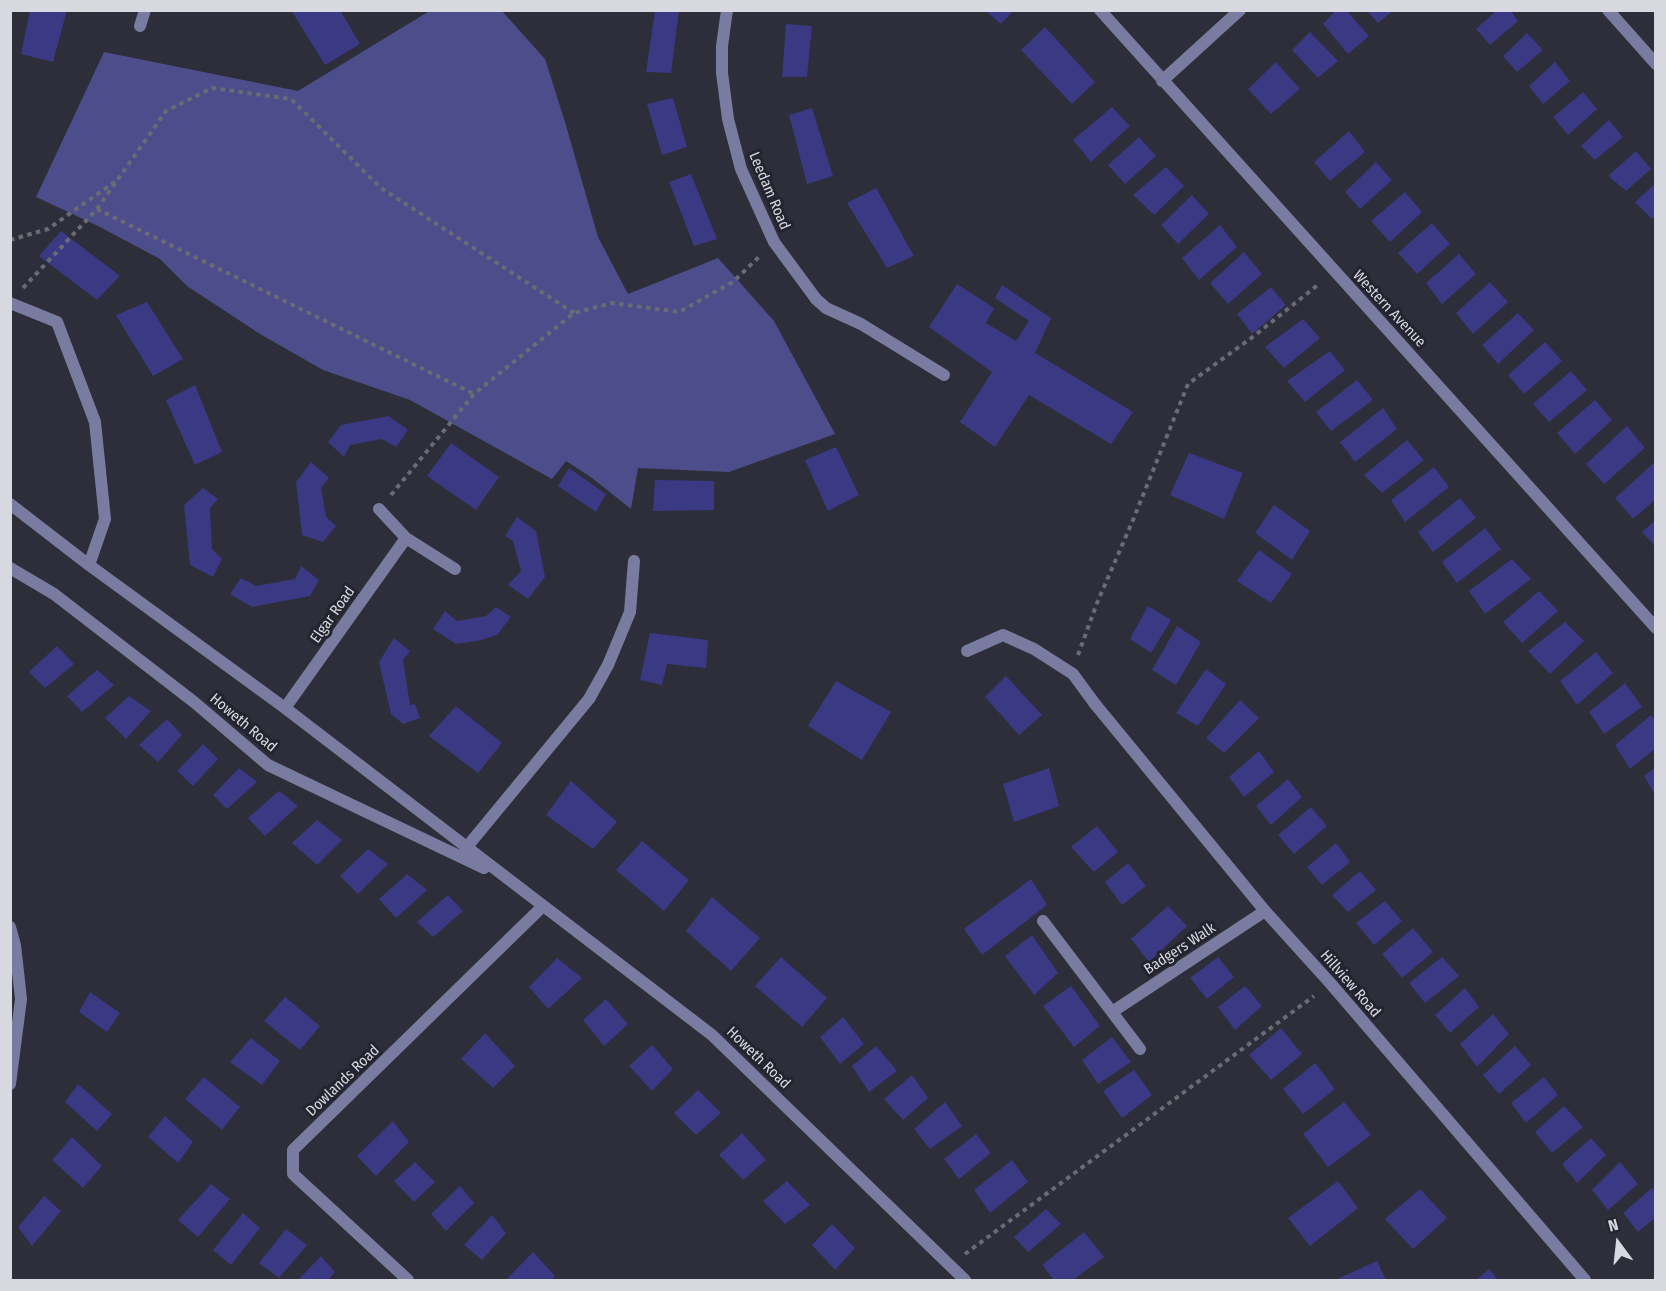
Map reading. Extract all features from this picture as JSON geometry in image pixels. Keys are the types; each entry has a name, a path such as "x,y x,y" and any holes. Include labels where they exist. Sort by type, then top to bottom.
{"street":[{"path":"140,26 145,10"},
{"name":"Leedam Road","path":"727,10 722,46 722,73 728,119 741,169 774,242 816,299 826,308 861,324 944,375"},
{"name":"Western Avenue","path":"1100,10 1656,628"},
{"path":"1162,81 1240,10"},
{"path":"1608,10 1656,64"},
{"path":"10,303 57,322 95,422 105,519 89,565"},
{"name":"Howeth Road","path":"10,504 89,565 285,708 712,1035 965,1281"},
{"path":"379,510 406,538 455,569"},
{"name":"Elgar Road","path":"285,708 406,538"},
{"path":"466,848 589,699 608,665 630,612 634,561"},
{"name":"Howeth Road","path":"10,568 54,594 194,702 268,765 510,881"},
{"path":"967,651 1003,635 1034,650 1073,674"},
{"name":"Hillview Road","path":"1073,674 1095,704 1265,910 1585,1281"},
{"name":"Dowlands Road","path":"408,1281 293,1174 293,1150 543,906"},
{"name":"Badgers Walk","path":"1112,1012 1265,910"},
{"path":"1043,921 1140,1049"},
{"path":"10,927 15,945 21,999 10,1084"}],"path":[{"path":"18,293 97,209 166,111 212,88 291,99 381,188 574,313"},
{"path":"10,240 48,229 119,178"},
{"path":"97,209 474,394"},
{"path":"379,510 474,394 574,313 612,303 679,312 732,282 774,242"},
{"path":"1073,674 1097,603 1188,384 1254,336 1334,272"},
{"path":"950,1265 1331,984"}],"shaded area":[{"path":"431,10 502,11 545,59 598,237 628,294 718,258 774,321 835,434 729,472 638,468 631,509 566,461 552,479 410,400 323,370 260,334 187,286 160,259 36,197 104,52 298,91"}],"building":[{"path":"30,10 67,10 53,62 21,54"},
{"path":"291,10 340,10 360,44 325,65"},
{"path":"655,10 679,10 671,73 646,72"},
{"path":"985,10 1014,10 1001,24"},
{"path":"1336,10 1346,10 1369,36 1348,54 1323,24"},
{"path":"1366,10 1394,10 1378,23"},
{"path":"1497,10 1510,10 1518,21 1490,45 1476,29"},
{"path":"786,24 812,26 807,77 782,77"},
{"path":"1045,27 1095,82 1072,104 1021,50"},
{"path":"1310,32 1338,61 1318,78 1292,50"},
{"path":"1527,33 1543,50 1517,72 1503,56"},
{"path":"1276,62 1300,89 1271,114 1248,89"},
{"path":"1555,62 1570,81 1543,104 1529,86"},
{"path":"1583,92 1597,109 1568,135 1553,117"},
{"path":"673,98 687,147 662,155 647,104"},
{"path":"1112,107 1130,126 1091,162 1073,140"},
{"path":"812,108 833,176 807,184 789,115"},
{"path":"1609,120 1623,137 1595,160 1581,146"},
{"path":"1349,131 1365,152 1330,181 1314,162"},
{"path":"1139,137 1156,156 1125,184 1108,165"},
{"path":"1636,151 1651,169 1626,191 1608,176"},
{"path":"1376,162 1392,180 1360,209 1345,192"},
{"path":"1166,167 1184,186 1154,215 1133,195"},
{"path":"691,174 717,239 694,246 669,182"},
{"path":"1656,183 1656,215 1652,219 1635,202"},
{"path":"876,188 914,256 887,268 847,203"},
{"path":"1405,192 1422,212 1390,242 1371,221"},
{"path":"1192,195 1209,214 1178,244 1161,225"},
{"path":"1432,223 1450,244 1417,274 1398,253"},
{"path":"1220,225 1237,247 1199,280 1182,258"},
{"path":"61,231 120,276 97,300 39,256"},
{"path":"1244,252 1262,274 1228,304 1210,283"},
{"path":"1459,254 1476,274 1442,304 1426,283"},
{"path":"1490,282 1508,302 1473,334 1456,313"},
{"path":"957,284 994,308 986,323 1016,341 1029,321 995,298 1002,285 1051,318 1035,353 1133,412 1111,444 1029,395 995,447 960,422 992,372 929,327"},
{"path":"1271,287 1286,305 1252,334 1237,314"},
{"path":"147,302 183,359 153,376 116,315"},
{"path":"1518,313 1534,330 1498,364 1482,345"},
{"path":"1303,319 1320,338 1284,368 1265,347"},
{"path":"1545,342 1562,361 1524,394 1508,375"},
{"path":"1330,351 1345,370 1305,402 1287,381"},
{"path":"1571,371 1587,390 1549,422 1533,404"},
{"path":"1357,380 1373,400 1331,431 1316,412"},
{"path":"195,385 222,452 195,465 166,400"},
{"path":"1595,400 1612,420 1575,454 1557,433"},
{"path":"1383,408 1397,429 1355,462 1340,442"},
{"path":"389,416 408,430 396,447 382,439 350,445 344,457 328,442 341,425"},
{"path":"1627,426 1645,448 1604,484 1586,464"},
{"path":"1407,440 1424,460 1382,493 1364,475"},
{"path":"451,443 499,477 476,510 427,476"},
{"path":"836,447 859,495 828,511 805,460"},
{"path":"1189,453 1243,473 1224,519 1170,495"},
{"path":"1656,461 1656,499 1633,519 1615,498"},
{"path":"311,462 329,478 321,488 326,517 336,526 323,542 302,535 296,482"},
{"path":"1434,467 1449,487 1405,522 1391,500"},
{"path":"569,468 606,494 596,512 558,486"},
{"path":"655,480 714,481 714,510 653,511"},
{"path":"203,488 218,499 210,508 212,549 222,559 213,577 190,565 184,505"},
{"path":"1460,498 1476,518 1433,552 1418,532"},
{"path":"1274,505 1310,531 1292,560 1255,533"},
{"path":"517,517 536,531 545,577 528,599 508,585 521,571 513,541 505,536"},
{"path":"1656,520 1656,547 1642,532"},
{"path":"1485,528 1501,549 1457,583 1442,562"},
{"path":"1259,550 1292,574 1271,603 1237,581"},
{"path":"1512,559 1531,579 1485,614 1469,591"},
{"path":"301,566 319,580 310,596 252,607 230,594 241,578 256,586 295,579"},
{"path":"1539,591 1558,611 1522,643 1503,622"},
{"path":"1148,606 1171,620 1151,653 1130,639"},
{"path":"496,607 511,617 497,635 456,644 433,629 445,611 457,621 486,616"},
{"path":"1565,622 1584,641 1550,674 1528,651"},
{"path":"1177,626 1201,642 1176,685 1152,670"},
{"path":"650,633 708,640 706,668 667,664 662,685 640,680"},
{"path":"394,638 410,651 403,660 410,705 415,704 420,718 403,724 391,714 379,662"},
{"path":"57,646 74,664 45,688 29,672"},
{"path":"1596,652 1613,673 1577,705 1560,681"},
{"path":"1206,669 1226,684 1198,726 1176,713"},
{"path":"97,670 114,685 82,712 67,696"},
{"path":"1006,676 1042,715 1019,735 985,697"},
{"path":"836,681 891,712 862,760 808,726"},
{"path":"1625,683 1642,707 1604,734 1589,712"},
{"path":"129,696 151,711 126,739 105,718"},
{"path":"1240,700 1259,718 1224,753 1206,738"},
{"path":"456,706 502,743 478,773 429,736"},
{"path":"1651,715 1656,721 1656,748 1630,769 1615,745"},
{"path":"167,719 182,735 158,762 139,745"},
{"path":"203,744 218,759 193,786 177,771"},
{"path":"1259,751 1274,772 1244,797 1229,777"},
{"path":"1656,767 1656,796 1644,776"},
{"path":"239,768 257,782 227,809 213,795"},
{"path":"1049,768 1059,806 1014,822 1003,784"},
{"path":"1288,779 1302,797 1271,825 1256,806"},
{"path":"571,781 617,822 593,849 546,815"},
{"path":"279,791 298,806 265,836 248,818"},
{"path":"1311,807 1327,826 1294,854 1278,835"},
{"path":"317,820 342,840 317,865 292,843"},
{"path":"1097,826 1118,852 1094,872 1071,847"},
{"path":"642,841 689,880 664,911 616,870"},
{"path":"1336,843 1350,862 1322,885 1307,867"},
{"path":"368,849 388,864 358,894 340,876"},
{"path":"1128,863 1146,886 1122,905 1105,882"},
{"path":"1360,871 1376,890 1348,912 1332,895"},
{"path":"407,874 427,890 396,918 379,899"},
{"path":"1031,879 1047,905 982,955 964,929"},
{"path":"448,895 463,911 433,937 417,922"},
{"path":"712,897 760,938 731,971 686,931"},
{"path":"1385,901 1402,921 1374,945 1356,923"},
{"path":"1168,906 1187,926 1149,962 1131,939"},
{"path":"1413,928 1433,952 1402,978 1382,954"},
{"path":"1032,935 1058,973 1034,995 1005,956"},
{"path":"781,957 827,998 802,1027 755,986"},
{"path":"1218,957 1234,977 1207,999 1190,978"},
{"path":"1442,957 1459,976 1425,1003 1409,983"},
{"path":"557,958 582,978 548,1009 529,987"},
{"path":"1071,986 1100,1026 1074,1047 1043,1006"},
{"path":"1245,986 1262,1006 1235,1030 1218,1007"},
{"path":"1465,988 1479,1007 1450,1033 1435,1015"},
{"path":"90,992 120,1013 107,1032 79,1012"},
{"path":"285,997 320,1026 300,1050 264,1021"},
{"path":"606,999 628,1024 604,1046 583,1020"},
{"path":"1493,1014 1509,1034 1477,1067 1460,1044"},
{"path":"843,1017 864,1044 840,1064 820,1037"},
{"path":"1281,1028 1302,1054 1271,1080 1249,1055"},
{"path":"485,1033 515,1066 493,1088 461,1059"},
{"path":"1112,1037 1131,1062 1098,1084 1082,1060"},
{"path":"251,1038 280,1061 262,1085 230,1062"},
{"path":"652,1045 673,1069 652,1091 629,1066"},
{"path":"876,1046 897,1071 869,1092 852,1066"},
{"path":"1515,1046 1531,1065 1499,1094 1483,1075"},
{"path":"1315,1063 1335,1089 1303,1114 1283,1089"},
{"path":"1134,1070 1152,1095 1122,1118 1103,1091"},
{"path":"912,1075 928,1098 903,1120 884,1099"},
{"path":"204,1077 240,1107 222,1130 185,1099"},
{"path":"1544,1077 1558,1095 1526,1123 1511,1103"},
{"path":"78,1084 112,1114 97,1131 65,1102"},
{"path":"698,1090 721,1113 696,1135 674,1113"},
{"path":"945,1102 962,1126 930,1149 914,1129"},
{"path":"1344,1102 1371,1135 1328,1167 1303,1134"},
{"path":"1564,1106 1583,1127 1552,1153 1535,1132"},
{"path":"165,1116 193,1142 178,1163 148,1137"},
{"path":"393,1121 409,1142 376,1176 357,1156"},
{"path":"742,1133 766,1160 743,1180 719,1155"},
{"path":"976,1134 991,1153 959,1179 944,1159"},
{"path":"72,1137 102,1166 83,1188 52,1160"},
{"path":"1591,1138 1606,1155 1577,1183 1562,1164"},
{"path":"1012,1160 1028,1182 990,1213 974,1190"},
{"path":"415,1162 435,1182 414,1202 394,1181"},
{"path":"1620,1162 1638,1184 1608,1210 1592,1190"},
{"path":"787,1181 810,1205 785,1224 763,1201"},
{"path":"1338,1181 1358,1208 1310,1246 1288,1218"},
{"path":"211,1184 230,1199 198,1237 178,1220"},
{"path":"460,1186 474,1203 446,1231 431,1214"},
{"path":"1652,1188 1656,1192 1656,1217 1638,1232 1623,1213"},
{"path":"1420,1189 1447,1218 1413,1249 1385,1219"},
{"path":"44,1196 61,1211 32,1246 18,1227"},
{"path":"1046,1209 1061,1224 1028,1252 1014,1237"},
{"path":"243,1213 260,1228 231,1265 213,1250"},
{"path":"492,1215 506,1233 482,1260 464,1245"},
{"path":"832,1224 855,1248 835,1270 812,1245"},
{"path":"286,1229 307,1245 279,1278 259,1263"},
{"path":"1084,1232 1104,1257 1073,1280 1054,1280 1042,1265"},
{"path":"533,1252 555,1276 551,1280 506,1280"},
{"path":"321,1256 335,1272 328,1280 298,1280"},
{"path":"1377,1261 1386,1280 1335,1280"},
{"path":"1489,1269 1498,1280 1476,1280"}]}
